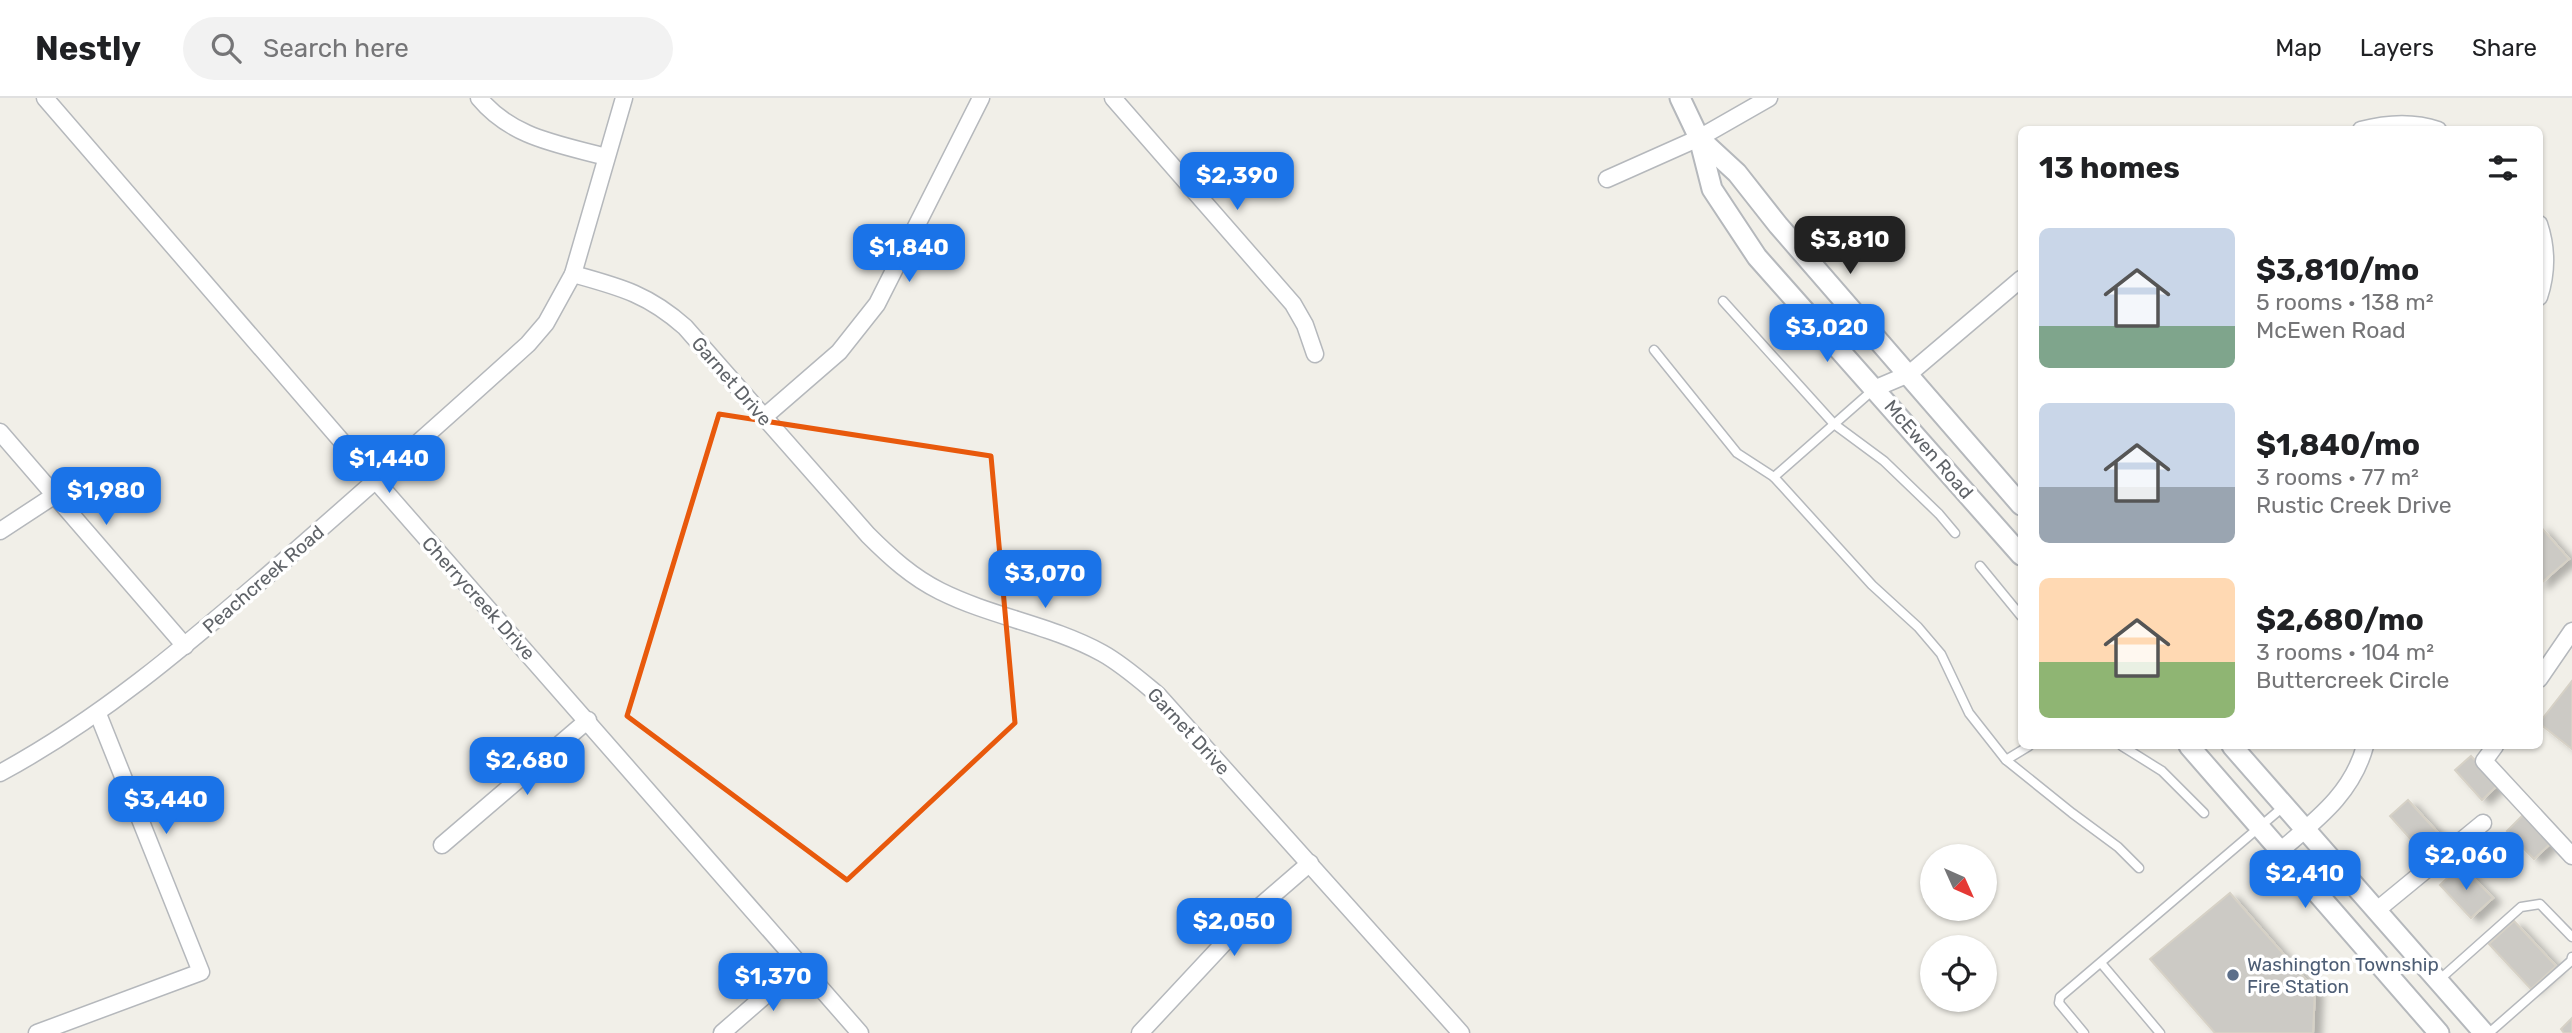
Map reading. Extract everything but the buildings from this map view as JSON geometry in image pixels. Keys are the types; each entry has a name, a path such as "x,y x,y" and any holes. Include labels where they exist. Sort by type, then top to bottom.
{"street":[{"name":"Cherrycreek Drive","path":"45,98 376,481 860,1033"},
{"path":"479,98 518,132 606,157"},
{"name":"Peachcreek Road","path":"0,772 97,714 185,646 376,481 528,344 546,323 573,274 624,98"},
{"path":"764,417 839,352 877,304 981,98"},
{"path":"1113,98 1293,304 1305,325 1315,354"},
{"name":"McEwen Road","path":"1680,98 1699,138 1712,189 1757,257 2018,552"},
{"path":"1607,179 1699,138 1769,98"},
{"path":"2378,126 2390,123 2419,126"},
{"name":"McEwen Road","path":"1699,138 1737,173 1778,225 2018,501"},
{"path":"2543,243 2546,258 2543,285"},
{"name":"Garnet Drive","path":"573,274 625,288 668,311 868,536 889,557 913,575 967,603 1056,633 1102,653 1158,695 1461,1033"},
{"path":"1875,388 1909,374 2018,282"},
{"path":"0,432 185,646"},
{"path":"0,531 55,495"},
{"path":"2543,673 2572,631"},
{"path":"37,1033 201,972 97,714"},
{"path":"442,845 588,720"},
{"path":"2192,749 2439,1033"},
{"path":"2235,749 2487,1033"},
{"path":"2280,851 2335,803 2348,786 2364,749"},
{"path":"2492,749 2484,761 2572,856"},
{"path":"2377,910 2483,823"},
{"path":"1140,1033 1251,914 1310,863"},
{"path":"722,1033 801,964"}],"lane":[{"path":"1723,301 1834,424 1884,461 1955,533"},
{"path":"1654,350 1737,453 1774,477 1872,585 1918,628 1941,654 1969,713 2006,760 2118,847 2138,868"},
{"path":"1774,477 1875,388"},
{"path":"1980,566 2018,612"},
{"path":"2006,760 2024,749"},
{"path":"2127,749 2162,772 2204,813"},
{"path":"2084,1033 2059,1003 2060,997 2285,805"},
{"path":"2439,980 2521,907 2540,904 2572,937"},
{"path":"2487,1033 2571,961 2572,957"},
{"path":"2101,963 2160,1033"}],"highlighted area":[{"path":"719,414 991,456 1015,723 847,880 627,716"}],"place":[{"name":"Washington Township Fire Station","path":"2233,975"}]}
